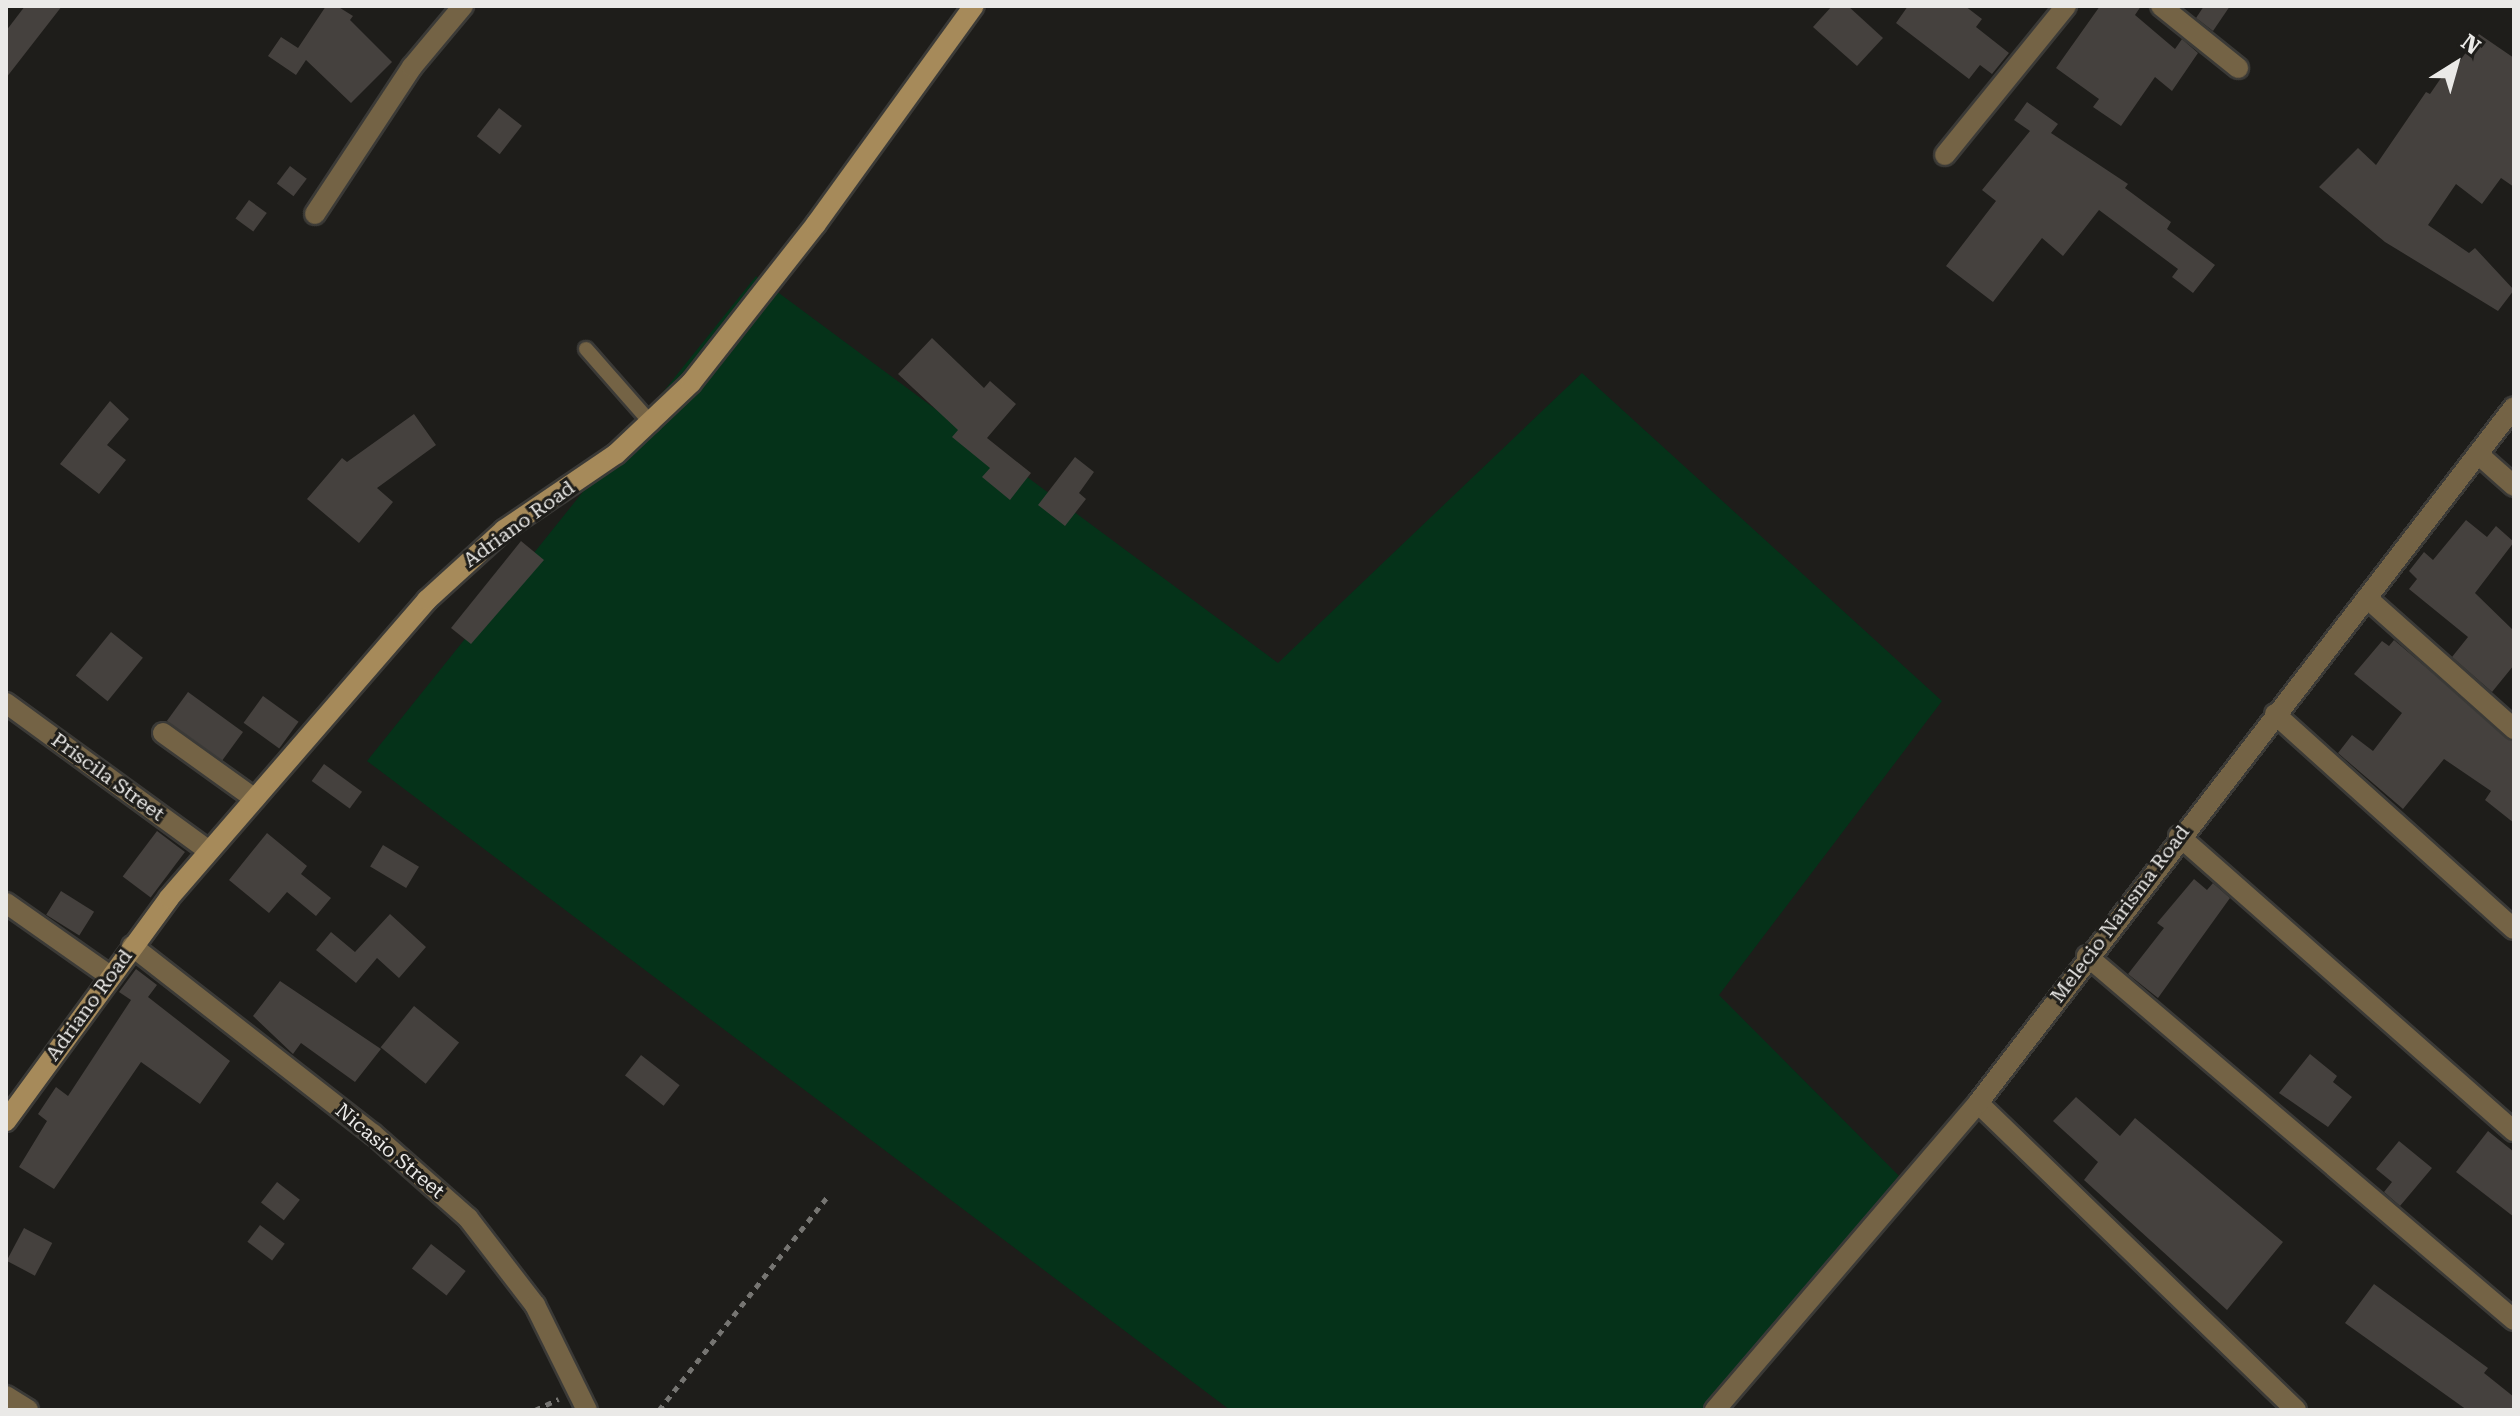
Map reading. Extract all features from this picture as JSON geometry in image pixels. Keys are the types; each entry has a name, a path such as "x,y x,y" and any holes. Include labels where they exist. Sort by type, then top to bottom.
{"street":[{"path":"315,214 412,67 463,6"},
{"name":"Adriano Road","path":"6,1121 132,946 209,851 464,562 652,424 747,316 974,6"},
{"path":"1945,155 2066,6"},
{"path":"2161,6 2238,68"},
{"name":"Melecio Narisma Road","path":"1715,1410 1978,1103 2179,836 2514,407"},
{"path":"2478,454 2514,486"},
{"path":"2367,598 2514,729"},
{"name":"Priscila Street","path":"6,703 209,851"},
{"path":"2275,714 2514,929"},
{"path":"163,733 255,799"},
{"path":"2179,836 2514,1131"},
{"path":"6,903 110,976"},
{"name":"Nicasio Street","path":"132,946 373,1134 468,1218 535,1305 587,1410"},
{"path":"2087,956 2514,1320"},
{"path":"1978,1103 2296,1410"},
{"path":"6,1396 28,1410"}],"lane":[{"path":"586,349 652,424"}],"path":[{"path":"659,1410 828,1196"}],"green space":[{"path":"756,276 1278,663 1582,373 1942,701 1719,995 1914,1191 1704,1410 1230,1410 367,761"}],"building":[{"path":"25,6 62,6 6,78 6,31"},
{"path":"326,6 337,6 353,16 350,20 392,62 351,103 306,60 296,75 268,56 281,37 298,48"},
{"path":"1832,6 1848,6 1883,38 1857,66 1813,27"},
{"path":"1908,6 1965,6 1982,19 1976,27 2009,53 1992,74 1980,65 1969,79 1896,23"},
{"path":"2100,6 2141,6 2135,15 2175,49 2182,39 2198,53 2172,91 2155,77 2121,126 2093,107 2099,99 2056,68"},
{"path":"2204,6 2230,6 2213,31 2196,18"},
{"path":"2479,34 2514,58 2514,187 2501,178 2482,204 2456,184 2428,225 2469,253 2475,248 2514,290 2498,311 2385,242 2319,187 2358,148 2376,165 2426,92 2430,94 2452,62 2457,65"},
{"path":"2027,102 2058,124 2051,133 2128,184 2125,188 2171,222 2167,229 2215,265 2193,293 2172,277 2178,269 2099,210 2063,256 2042,238 1993,302 1946,266 1996,201 1982,190 2030,131 2014,120"},
{"path":"499,108 522,126 500,154 477,136"},
{"path":"290,166 307,179 294,196 277,184"},
{"path":"249,200 267,213 253,232 235,219"},
{"path":"932,338 984,388 990,381 1016,404 987,438 1031,473 1010,500 982,477 990,468 952,437 958,430 898,374"},
{"path":"110,401 129,419 107,445 126,460 99,494 60,464"},
{"path":"414,414 436,445 377,488 393,502 359,543 307,499 342,458 347,462"},
{"path":"1075,457 1094,472 1079,493 1086,499 1065,526 1038,505"},
{"path":"2466,520 2487,537 2496,526 2514,542 2475,593 2514,631 2514,665 2492,692 2452,657 2468,637 2409,589 2417,579 2409,571 2424,552 2433,560"},
{"path":"521,541 544,560 471,644 451,628"},
{"path":"111,632 143,658 108,701 76,676"},
{"path":"2394,640 2514,742 2514,823 2485,800 2491,791 2444,759 2403,809 2338,753 2352,735 2373,751 2402,713 2354,674 2382,641 2389,646"},
{"path":"188,692 243,732 222,761 167,721"},
{"path":"263,696 299,722 279,749 244,723"},
{"path":"324,764 362,792 350,809 312,781"},
{"path":"157,831 185,852 151,898 123,877"},
{"path":"267,833 307,866 301,874 331,898 316,916 287,892 269,913 229,880"},
{"path":"383,845 419,867 406,888 370,866"},
{"path":"2194,879 2207,890 2213,883 2230,898 2158,998 2128,974 2164,928 2157,923"},
{"path":"61,891 94,912 79,935 46,915"},
{"path":"390,914 426,947 399,978 377,958 356,983 316,950 331,932 355,952"},
{"path":"136,969 157,985 148,997 230,1061 200,1104 141,1062 54,1189 19,1167 47,1121 38,1114 56,1087 68,1096 131,1000 119,992"},
{"path":"280,981 381,1049 355,1082 301,1043 293,1054 253,1016"},
{"path":"414,1006 459,1043 426,1084 381,1047"},
{"path":"2310,1054 2337,1076 2333,1082 2352,1097 2328,1127 2279,1093"},
{"path":"641,1055 680,1085 664,1106 625,1075"},
{"path":"2076,1097 2120,1136 2135,1118 2283,1242 2227,1310 2084,1180 2098,1162 2053,1121"},
{"path":"2488,1131 2514,1152 2514,1217 2456,1172"},
{"path":"2399,1141 2432,1168 2400,1206 2384,1192 2392,1182 2376,1169"},
{"path":"277,1182 300,1200 284,1220 261,1202"},
{"path":"260,1225 285,1244 272,1260 247,1242"},
{"path":"24,1228 52,1243 35,1276 7,1261"},
{"path":"431,1244 466,1271 447,1296 412,1268"},
{"path":"2374,1284 2488,1368 2484,1373 2514,1397 2514,1410 2467,1410 2345,1323"}]}
